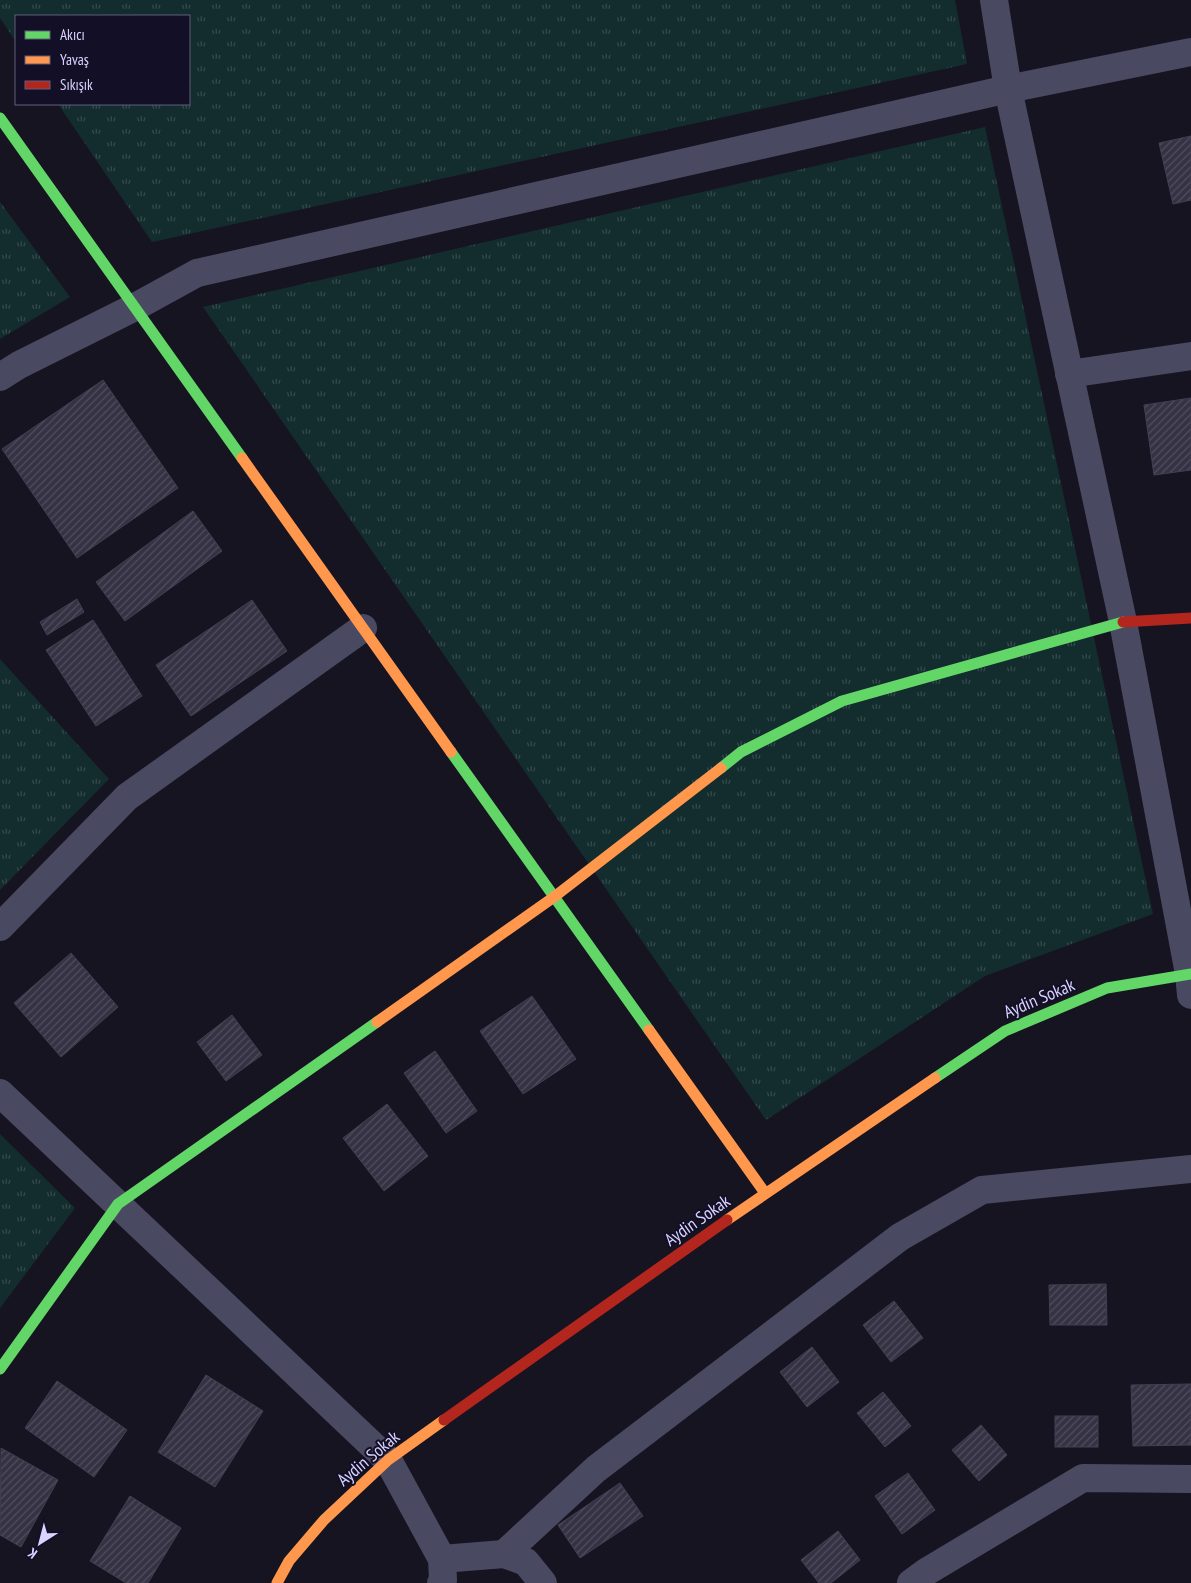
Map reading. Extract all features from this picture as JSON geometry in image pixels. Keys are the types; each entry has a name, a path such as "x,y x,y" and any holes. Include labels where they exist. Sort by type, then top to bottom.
{"street":[{"path":"994,0 1008,89 1122,622 1190,981"},
{"path":"0,377 19,365 197,274 1008,89 1191,52"},
{"path":"0,118 765,1193"},
{"path":"1069,374 1191,356"},
{"path":"0,1369 118,1204 554,897 741,752 842,701 1122,622 1191,618"},
{"path":"0,926 127,797 362,628"},
{"name":"Aydin Sokak","path":"277,1583 289,1561 324,1520 388,1460 765,1193 1005,1031 1107,988 1190,981"},
{"path":"0,1092 388,1460 442,1571 504,1554 596,1469 900,1237 982,1190 1191,1169"},
{"path":"911,1583 926,1572 1083,1478 1191,1479"},
{"path":"504,1554 526,1562 543,1583"}],"green space":[{"path":"0,0 955,0 967,64 152,242 59,105 190,105 190,15 15,15 15,40 0,18"},
{"path":"985,127 1153,914 985,976 766,1120 203,307"},
{"path":"0,202 70,297 0,339"},
{"path":"0,659 109,779 0,890"},
{"path":"0,1134 75,1208 0,1308"}],"building":[{"path":"1191,136 1191,200 1173,204 1159,143"},
{"path":"103,380 178,488 77,558 2,449"},
{"path":"1191,398 1191,470 1154,475 1144,405"},
{"path":"193,511 222,551 125,621 96,582"},
{"path":"77,599 84,612 47,635 40,622"},
{"path":"252,600 287,651 191,716 156,665"},
{"path":"93,620 142,696 96,726 46,650"},
{"path":"71,953 118,1007 61,1057 14,1003"},
{"path":"532,996 576,1059 523,1094 480,1031"},
{"path":"232,1015 262,1055 226,1081 197,1042"},
{"path":"435,1051 477,1111 446,1133 404,1073"},
{"path":"387,1104 428,1156 384,1191 343,1138"},
{"path":"1106,1284 1107,1325 1050,1325 1049,1285"},
{"path":"894,1301 923,1338 891,1362 863,1325"},
{"path":"812,1347 839,1382 807,1407 780,1372"},
{"path":"206,1375 263,1411 215,1487 158,1452"},
{"path":"57,1381 127,1430 94,1477 25,1428"},
{"path":"1191,1384 1191,1445 1133,1446 1131,1385"},
{"path":"883,1392 911,1426 885,1447 857,1413"},
{"path":"1055,1416 1098,1416 1098,1447 1055,1447"},
{"path":"981,1425 1007,1455 979,1481 952,1450"},
{"path":"1,1448 58,1480 21,1547 0,1535"},
{"path":"908,1473 935,1510 902,1534 875,1496"},
{"path":"620,1483 643,1516 580,1558 558,1525"},
{"path":"130,1496 181,1528 148,1583 126,1583 90,1561"},
{"path":"838,1531 860,1560 831,1583 819,1583 801,1560"}],"traffic: fast":[{"path":"0,118 242,458"},
{"path":"721,768 741,752 842,701 1123,622"},
{"path":"451,752 649,1030"},
{"path":"935,1078 1005,1031 1107,988 1191,974"},
{"path":"0,1369 118,1204 377,1022"}],"traffic: slow":[{"path":"242,458 451,752"},
{"path":"377,1022 554,897 721,768"},
{"path":"649,1030 765,1193"},
{"path":"727,1220 935,1078"},
{"path":"277,1583 289,1561 324,1520 388,1460 444,1420"}],"traffic: jam":[{"path":"1123,622 1191,618"},
{"path":"444,1420 727,1220"}]}
